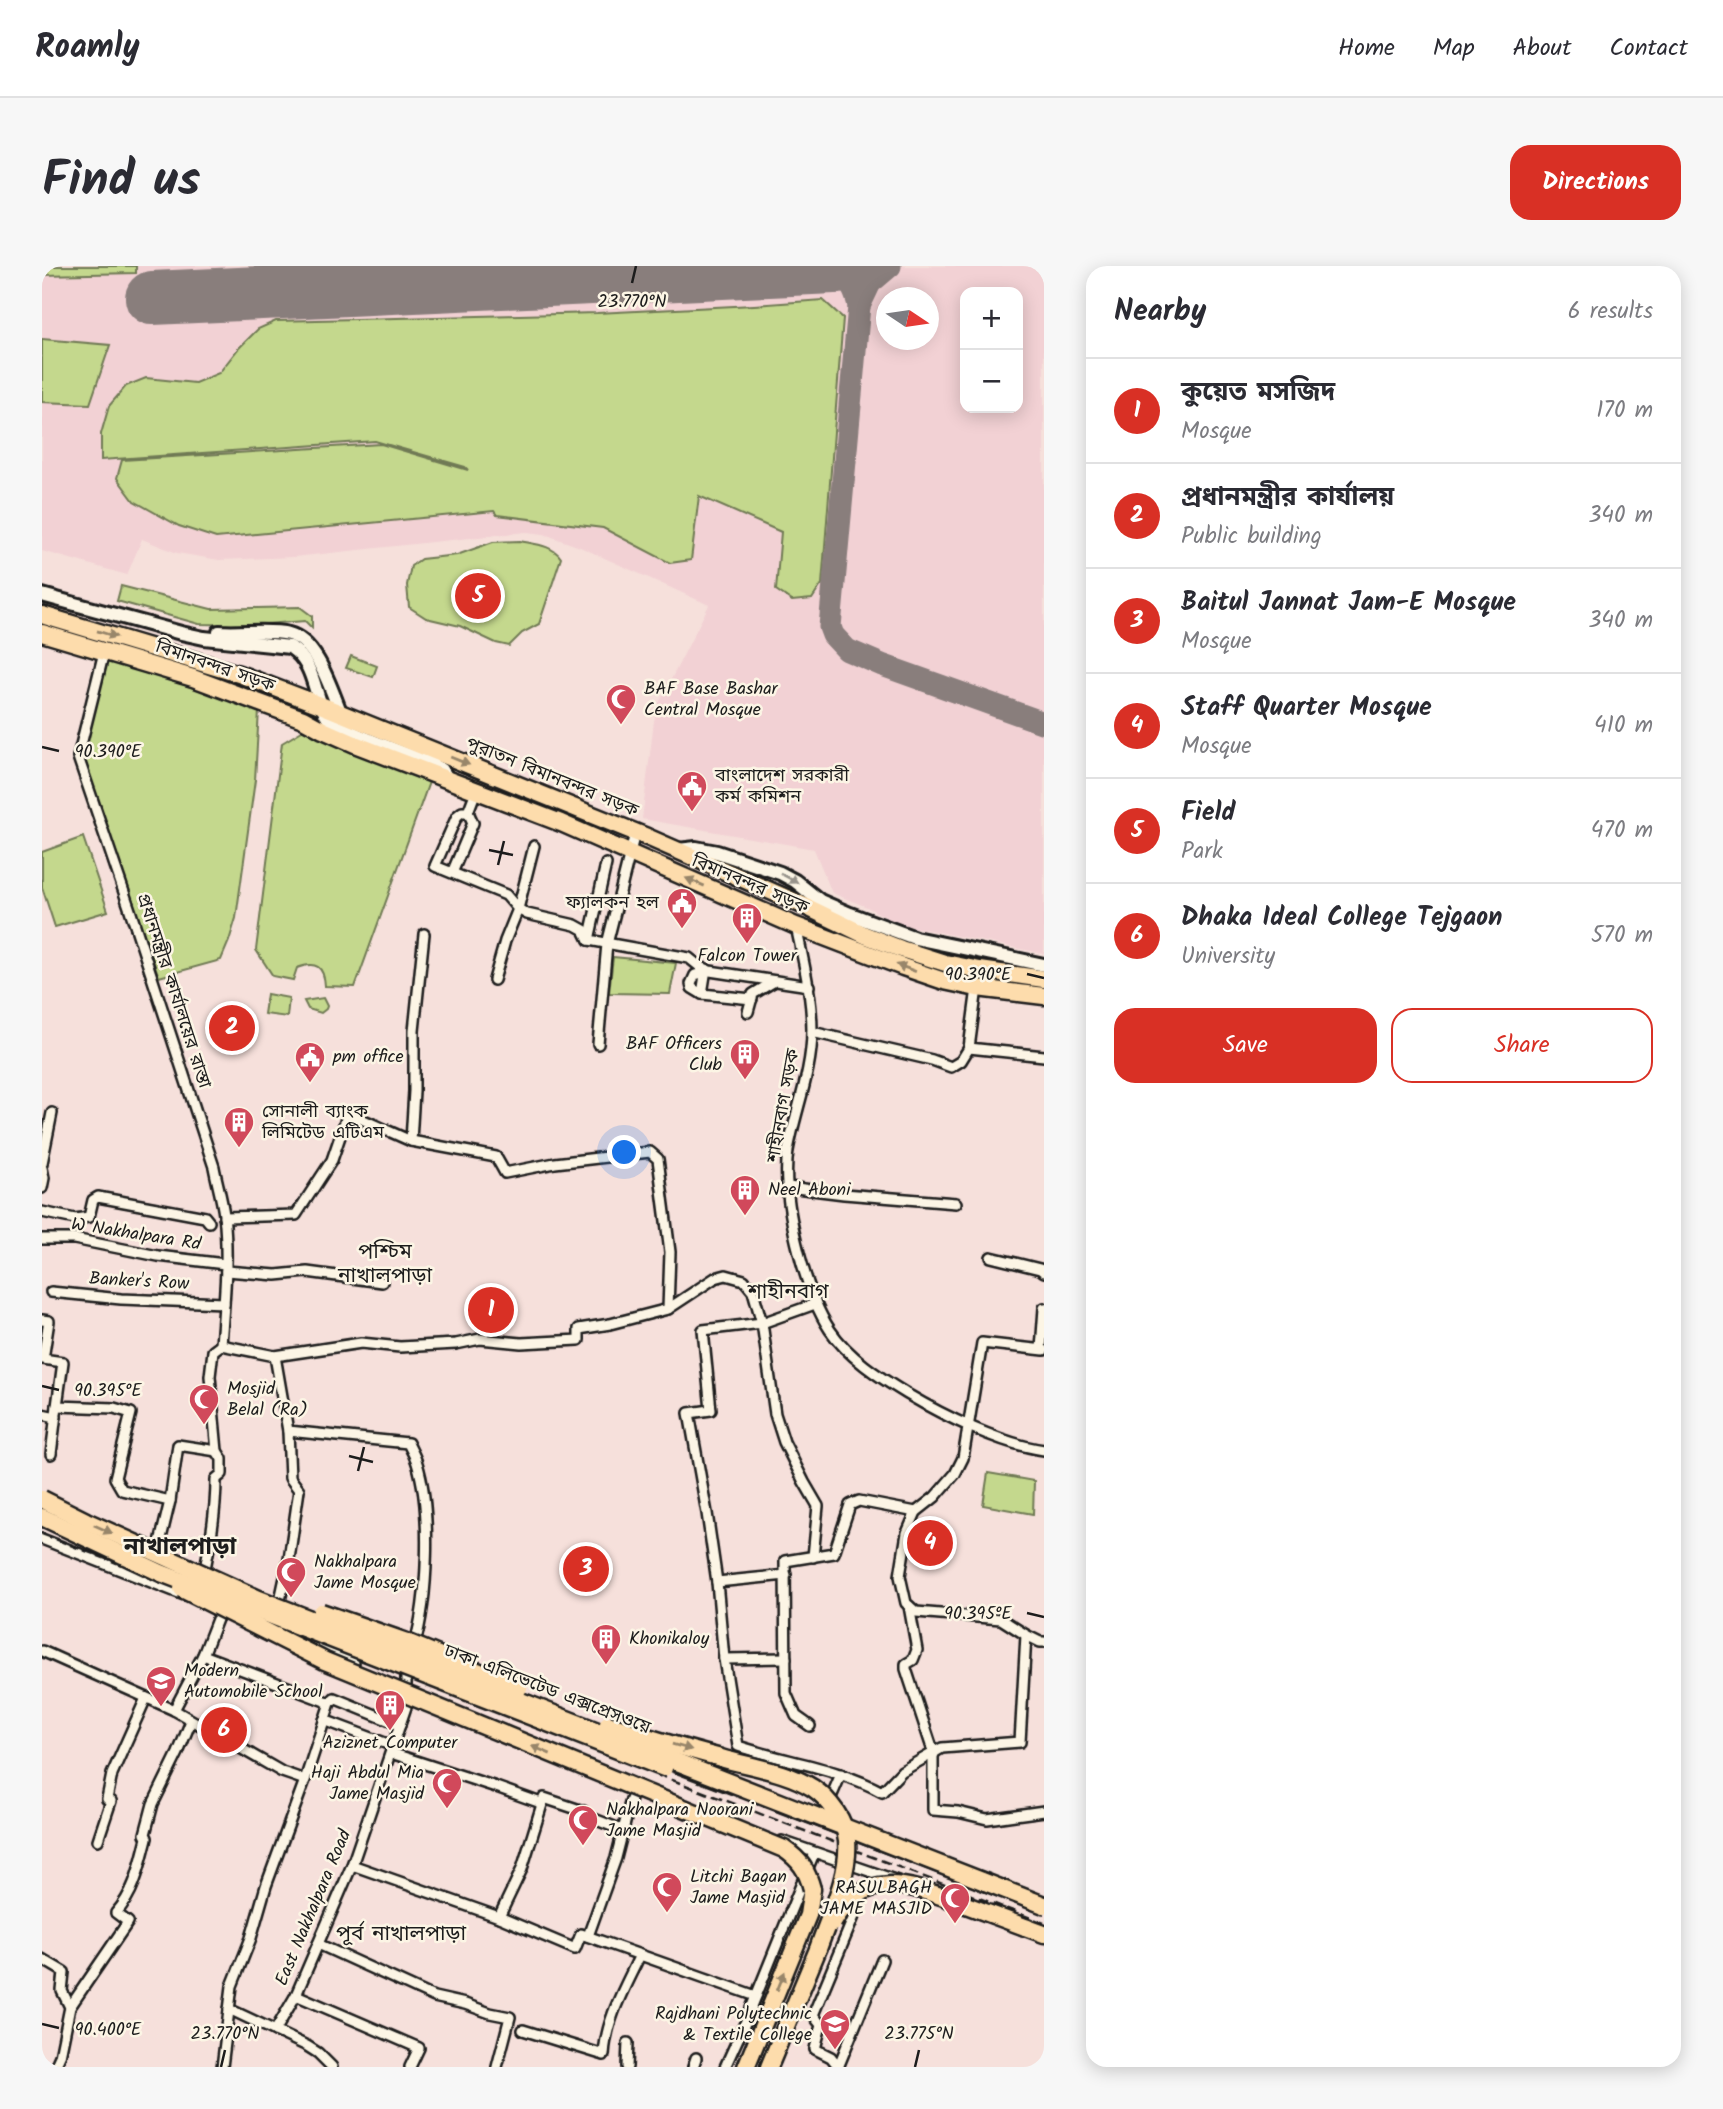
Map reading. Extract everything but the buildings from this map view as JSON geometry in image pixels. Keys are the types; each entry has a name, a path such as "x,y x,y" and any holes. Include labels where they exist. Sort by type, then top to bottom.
{"highway":[{"name":"পুরাতন বিমানবন্দর সড়ক","path":"42,615 226,670 316,704 678,850 901,949 945,963 1044,979"},
{"name":"বিমানবন্দর সড়ক","path":"42,633 193,678 270,706 357,745 561,823 796,926 903,967 944,981 977,988 1044,996"},
{"path":"270,706 277,689"},
{"path":"303,719 316,704"},
{"path":"634,857 641,835"},
{"name":"ঢাকা এলিভেটেড এক্সপ্রেসওয়ে","path":"42,1499 258,1599 1044,1907"},
{"name":"ঢাকা এলিভেটেড এক্সপ্রেসওয়ে","path":"42,1517 154,1576 1044,1917"},
{"path":"154,1576 325,1661 784,1849 798,1858 808,1875 812,1889 808,1915 746,2067"},
{"path":"258,1599 290,1603 367,1627 609,1724 693,1751 787,1776 820,1793 833,1808 847,1838 844,1873 818,1949 769,2067"},
{"path":"818,1949 836,1917 849,1901 862,1891 886,1884 919,1888 1044,1935"}],"main road":[{"path":"42,588 190,629 294,636 316,657 341,714"},
{"path":"42,595 181,634 290,647 305,662 315,681 316,704"},
{"name":"বিমানবন্দর সড়ক","path":"316,704 337,725 432,764 442,770 449,780"},
{"path":"678,850 696,848 717,852 780,873 796,881 820,901 915,937 1044,965"}],"street":[{"name":"প্রধানমন্ত্রীর কার্যালয়ের রাস্তা","path":"104,652 78,757 214,1167 224,1217 226,1268 221,1345 213,1351 210,1376 217,1451 222,1459 222,1474 216,1479 212,1535 197,1601"},
{"path":"452,873 473,823 468,812 476,791"},
{"path":"468,812 457,816 435,866 506,895 518,909 527,914 575,925 584,930 589,940"},
{"path":"494,980 518,909 534,846"},
{"path":"598,1044 607,944 634,857"},
{"path":"589,940 606,864"},
{"name":"শাহীনবাগ সড়ক","path":"796,926 808,986 812,1032 804,1086 788,1152 788,1187 791,1224 815,1304 830,1331 851,1354 883,1380 918,1401 968,1424 1012,1443 1044,1450"},
{"path":"411,1141 414,1031 424,934"},
{"path":"589,940 689,958 706,971 808,986"},
{"path":"706,971 702,994 752,999"},
{"path":"748,1012 754,994 775,981"},
{"path":"812,1032 932,1060 951,1067 961,1061 969,1048 977,988"},
{"path":"969,1048 1044,1056"},
{"path":"42,1188 42,1166 52,1113"},
{"path":"224,1217 296,1215 332,1160 348,1113 411,1141 496,1157 505,1172 650,1152 658,1159 670,1252 668,1309"},
{"path":"788,1187 956,1203"},
{"path":"42,1212 75,1219 89,1217 93,1200 98,1198 205,1217 208,1222"},
{"name":"W Nakhalpara Rd","path":"42,1239 74,1239 276,1275 307,1272 382,1282"},
{"path":"991,1258 1044,1272"},
{"path":"221,1345 275,1356 360,1343 400,1347 456,1344 480,1339 520,1343 579,1340 579,1329 668,1309 715,1278 736,1276 744,1280 753,1292 762,1323 775,1414 784,1442 818,1506 813,1556"},
{"name":"Banker's Row","path":"51,1292 121,1299 224,1303"},
{"path":"815,1304 762,1323 703,1330 711,1410 689,1413 717,1582 724,1659 738,1746 841,1774 883,1792 902,1771 942,1748 1020,1742 1026,1635"},
{"path":"1044,1308 1043,1350 982,1343 963,1458 955,1474 935,1497 916,1512 907,1533 901,1565 902,1592 906,1603 916,1612 1001,1619 1026,1635 1044,1642"},
{"path":"42,1320 49,1321 43,1359 63,1362 51,1454"},
{"path":"275,1356 288,1431 290,1478 299,1490 279,1605"},
{"path":"57,1406 114,1408 131,1413 116,1478 122,1490 170,1501"},
{"path":"42,1414 56,1417"},
{"name":"East Nakhalpara Road","path":"275,2031 296,1995 352,1865 406,1707 406,1672 423,1607 426,1573 422,1486 417,1462 408,1443 288,1431"},
{"path":"154,1576 170,1501 178,1445 217,1451"},
{"path":"810,1726 796,1716 786,1693 785,1561 834,1553 850,1506 859,1501 916,1512"},
{"path":"42,1539 154,1576 197,1601 304,1639 354,1662"},
{"path":"717,1582 786,1575"},
{"path":"204,1576 602,1735 785,1800 973,1884 1044,1907"},
{"path":"909,1605 917,1650 913,1660 906,1664 906,1669 933,1754 933,1810 958,1812 987,1819 1044,1811"},
{"path":"174,1710 203,1655 222,1609"},
{"path":"42,1651 174,1710 282,1772 305,1780"},
{"path":"203,1655 330,1703"},
{"path":"724,1659 786,1658"},
{"path":"99,1840 111,1801 107,1799 112,1774 146,1698"},
{"path":"222,2067 232,1986 251,1938 266,1886 330,1703 334,1698 400,1725"},
{"path":"324,1720 392,1749 541,1803"},
{"path":"55,2067 60,2056 70,2007 128,1922 116,1913 126,1903 133,1888 153,1804 191,1721"},
{"path":"568,1761 1044,1935"},
{"path":"829,1802 841,1774"},
{"path":"499,1917 522,1869 544,1798 583,1811 584,1815 622,1830"},
{"path":"589,1936 631,1799"},
{"path":"725,2067 814,1853"},
{"path":"352,1865 499,1917 575,1949 582,1934 756,1996"},
{"path":"860,1902 813,2015 821,2025 815,2049 831,2057 839,2066 882,1960"},
{"path":"318,1944 434,1997 510,2017 497,2067"},
{"path":"523,2030 604,2055 611,2017 640,1955"},
{"path":"42,1959 64,1972 63,1994 70,2007"},
{"path":"296,1995 419,2048 410,2067"},
{"path":"229,2009 317,2053 332,2067"},
{"path":"627,2067 628,2043"}],"shaded area":[{"path":"42,266 1044,266 1044,954 898,924 867,907 832,893 814,849 642,819 658,705 709,605 580,547 544,534 526,532 294,557 219,560 177,553 142,539 127,575 42,551"}],"green space":[{"path":"42,266 136,266 136,273 42,275"},
{"path":"823,300 843,318 822,584 812,599 792,601 776,590 781,532 699,496 691,560 670,563 603,528 497,515 494,511 216,538 179,526 134,501 117,478 122,460 381,444 468,470 375,441 101,460 101,434 109,406 126,386 146,378 195,383 219,373 258,329 276,321 597,313"},
{"path":"42,339 110,345 90,404 42,402"},
{"path":"520,541 548,548 561,558 539,624 522,633 509,646 496,643 460,626 426,618 409,607 407,585 411,566 421,559 457,555 493,542"},
{"path":"121,586 211,609 300,607 312,616 312,628 305,621 252,625 199,624 117,601"},
{"path":"351,656 377,666 373,677 346,668"},
{"path":"108,659 259,710 255,780 236,918 229,941 221,960 159,977 82,752"},
{"path":"307,728 429,782 355,987 325,986 321,970 314,965 297,968 293,980 273,976 256,950 282,743"},
{"path":"83,837 108,911 55,927 42,887 42,852"},
{"path":"613,957 676,963 670,994 609,993"},
{"path":"267,994 289,998 287,1017 264,1014"},
{"path":"323,998 327,1006 321,1013 308,1009 304,1001"},
{"path":"988,1473 1034,1481 1033,1514 983,1505"}],"taxiway":[{"path":"859,306 870,283 890,266"},
{"path":"829,267 849,282 859,306 830,627 833,635 847,650 882,665 1044,723"}],"runway":[{"path":"152,298 855,266"}],"tram line":[{"path":"42,1525 613,1749 1044,1914"}],"railway":[{"path":"42,1534 406,1673 610,1756 1044,1923"}],"place":[{"name":"Field","path":"478,596"},
{"name":"BAF Base Bashar Central Mosque","path":"621,726"},
{"name":"বাংলাদেশ সরকারী কর্ম কমিশন","path":"692,813"},
{"name":"ফ্যালকন হল","path":"682,930"},
{"name":"Falcon Tower","path":"747,945"},
{"name":"প্রধানমন্ত্রীর কার্যালয়","path":"232,1028"},
{"name":"BAF Officers Club","path":"745,1081"},
{"name":"pm office","path":"310,1084"},
{"name":"সোনালী ব্যাংক লিমিটেড এটিএম","path":"239,1149"},
{"name":"Neel Aboni","path":"745,1217"},
{"name":"কুয়েত মসজিদ","path":"491,1310"},
{"name":"Mosjid Belal (Ra)","path":"204,1426"},
{"name":"Staff Quarter Mosque","path":"930,1543"},
{"name":"Baitul Jannat Jam-E Mosque","path":"586,1569"},
{"name":"Nakhalpara Jame Mosque","path":"291,1599"},
{"name":"Khonikaloy","path":"606,1666"},
{"name":"Modern Automobile School","path":"161,1708"},
{"name":"Dhaka Ideal College Tejgaon","path":"224,1730"},
{"name":"Aziznet Computer","path":"390,1732"},
{"name":"Haji Abdul Mia Jame Masjid","path":"447,1810"},
{"name":"Nakhalpara Noorani Jame Masjid","path":"583,1847"},
{"name":"Litchi Bagan Jame Masjid","path":"667,1914"},
{"name":"RASULBAGH JAME MASJID","path":"955,1925"},
{"name":"Rajdhani Polytechnic & Textile College","path":"835,2051"}],"district":[{"name":"পশ্চিম নাখালপাড়া","path":"385,1264"},
{"name":"শাহীনবাগ","path":"788,1292"},
{"name":"নাখালপাড়া","path":"180,1547"},
{"name":"পূর্ব নাখালপাড়া","path":"401,1934"}]}
